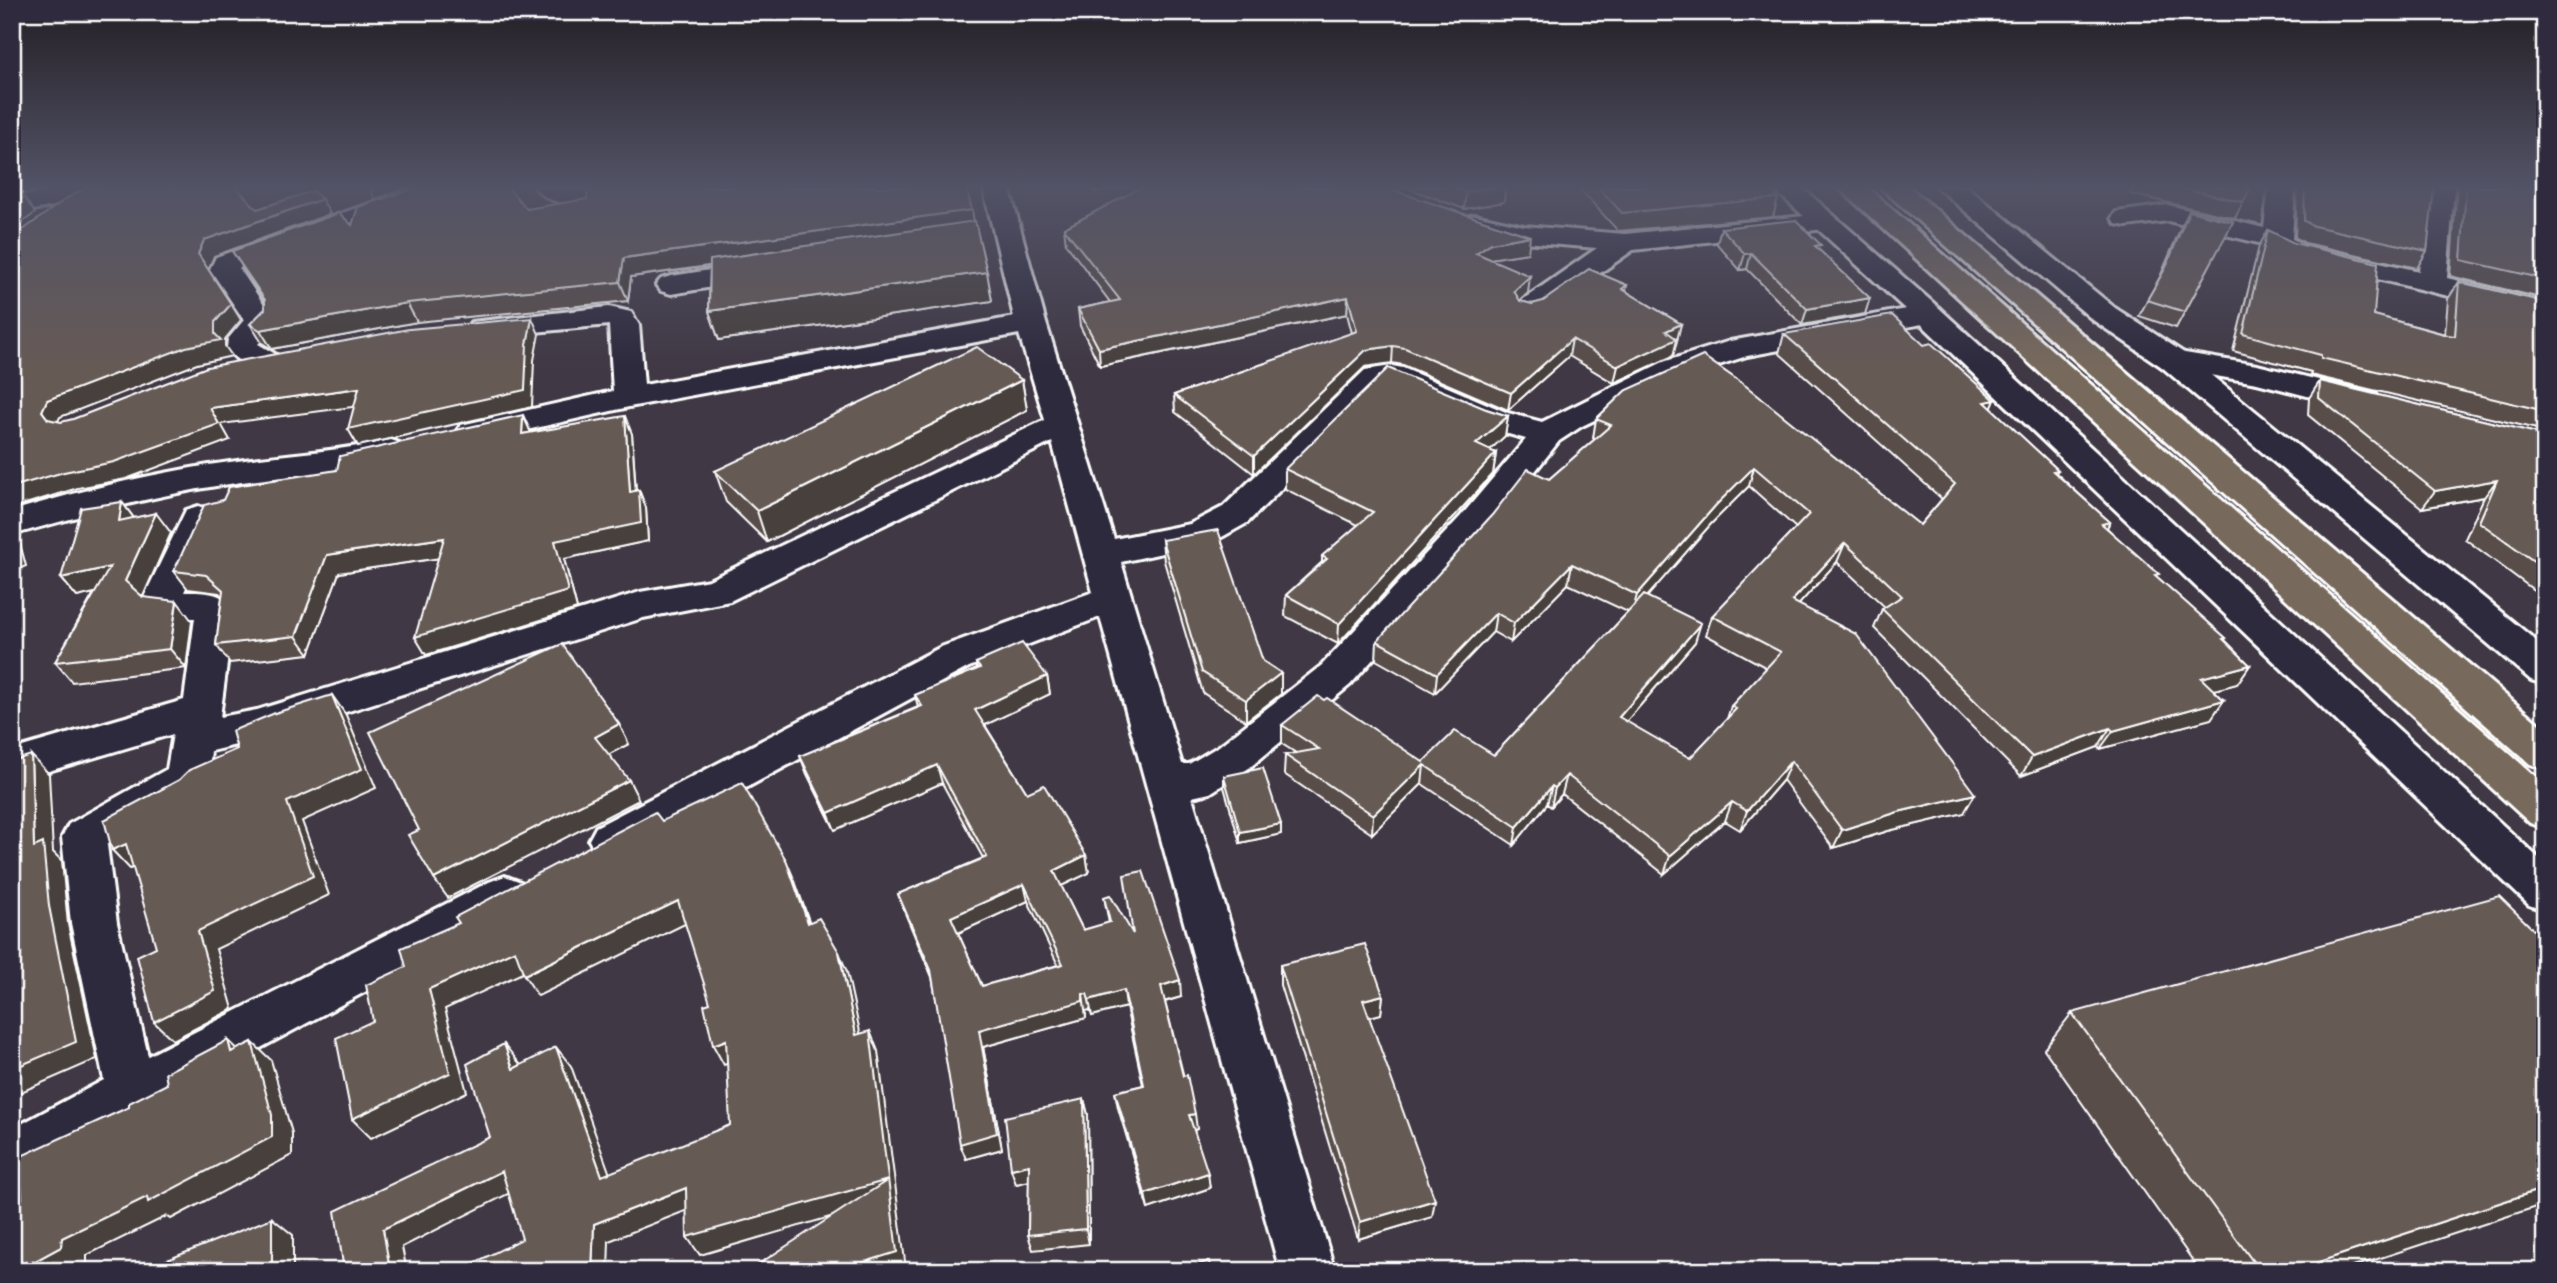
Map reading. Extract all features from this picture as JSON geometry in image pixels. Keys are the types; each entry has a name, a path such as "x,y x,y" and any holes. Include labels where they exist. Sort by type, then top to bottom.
{"main road":[{"path":"1918,247 2545,811"},
{"path":"1962,247 2545,753"}],"street":[{"path":"220,371 280,360 242,348 243,340 259,326 259,320 224,269 226,262 269,247"},
{"path":"998,247 1031,323 1063,424 1308,1271"},
{"path":"1529,309 1618,247"},
{"path":"1852,247 1928,314 2545,892"},
{"path":"2023,247 2104,314 2173,360 2545,670"},
{"path":"2284,247 2545,310"},
{"path":"2432,283 2435,247"},
{"path":"671,285 792,267"},
{"path":"1166,779 1195,781 1205,775 1234,757 1336,675 1474,524 1547,434 1570,419 1674,369 1741,348 1928,314"},
{"path":"458,330 609,316 620,318 624,326 629,397"},
{"path":"12,523 78,502 217,475 360,458 629,397 1031,323"},
{"path":"2173,360 2257,374 2398,410"},
{"path":"1100,554 1200,534 1235,515 1376,377 1383,374 1392,375 1496,421 1547,434"},
{"path":"12,766 197,724 257,725 640,605 717,592 1063,424"},
{"path":"131,1091 94,923 84,838 187,778 215,610 206,605 168,605 162,599 217,475"},
{"path":"12,1157 131,1091 955,657 1114,598"}],"building":[{"path":"12,247 201,247 198,254 231,304 215,322 215,334 221,340 186,347 47,400 42,411 48,419 61,422 207,367 409,329 532,318 527,344 525,390 348,429 359,388 210,408 219,424 114,462 64,472 12,487"},
{"path":"244,247 705,247 624,258 620,282 407,303 260,330 250,324 265,309 265,300 232,251"},
{"path":"799,247 981,247 987,272 709,311 710,260"},
{"path":"1079,247 1485,247 1476,253 1530,276 1514,291 1520,301 1532,304 1543,301 1589,269 1627,285 1622,289 1681,324 1666,331 1677,339 1618,366 1572,339 1511,393 1405,348 1393,346 1366,350 1254,456 1174,395 1357,331 1348,297 1099,349 1078,309 1120,300"},
{"path":"1738,247 1816,247 1870,298 1807,309 1751,253 1745,254"},
{"path":"2174,247 2220,247 2185,312 2147,300"},
{"path":"2264,247 2310,247 2378,263 2374,315 2448,335 2455,336 2459,282 2545,302 2545,411 2321,358 2321,355 2243,334"},
{"path":"2408,247 2427,247 2427,251"},
{"path":"2462,247 2545,247 2545,279 2461,260"},
{"path":"1892,315 1924,345 1931,343 1995,400 1985,402 2058,470 2053,471 2110,522 2102,524 2159,574 2155,575 2226,638 2223,639 2250,665 2201,678 2224,700 2113,731 2110,728 2032,757 1882,609 1902,596 1845,543 1792,601 1856,634 1975,794 1898,812 1842,830 1791,761 1747,811 1732,802 1670,856 1567,775 1555,788 1552,786 1517,827 1424,765 1373,815 1285,755 1319,749 1282,725 1318,696 1324,700 1327,698 1423,762 1455,731 1494,755 1644,595 1701,623 1619,717 1690,758 1736,709 1731,706 1781,652 1712,616 1809,514 1754,467 1716,505 1637,595 1572,564 1514,623 1496,613 1437,674 1377,641 1492,515 1528,469 1549,479 1611,425 1596,419 1625,391 1703,356 1746,386 1920,525 1955,484 1784,334"},
{"path":"977,347 1022,380 757,511 715,471"},
{"path":"1388,368 1508,416 1476,444 1496,453 1339,624 1286,595 1327,559 1322,556 1373,512 1285,469"},
{"path":"2320,381 2545,435 2545,569 2479,522 2497,480 2435,491 2319,398"},
{"path":"523,415 522,434 625,416 630,492 639,490 641,523 555,541 568,591 415,637 444,538 327,555 296,636 216,645 223,590 206,575 174,571 204,505 223,500 229,487 337,470 340,456"},
{"path":"122,502 119,521 156,513 125,581 143,597 177,601 170,649 55,662 110,567 61,578 81,508"},
{"path":"1218,530 1263,661 1281,673 1246,700 1202,672 1162,540"},
{"path":"1022,643 1047,676 975,710 1027,793 1044,785 1086,855 1054,871 1083,930 1110,922 1104,897 1110,895 1133,934 1124,875 1143,871 1180,980 1161,986 1183,1076 1187,1075 1195,1114 1189,1115 1208,1173 1145,1194 1115,1092 1144,1085 1124,990 1089,1000 1087,994 1083,994 1083,1001 979,1030 997,1133 960,1144 931,970 898,894 987,857 937,765 828,813 800,756 922,706 915,695 980,668 976,663","holes":["1024,884 1063,964 982,986 951,917"]},
{"path":"562,644 619,724 595,737 629,780 434,879 408,835 419,830 370,732"},
{"path":"332,695 362,769 287,802 313,876 198,931 215,991 154,1022 137,956 156,947 126,844 112,850 104,820 179,780 189,770 237,749 232,731 275,713"},
{"path":"31,755 34,847 43,843 49,906 76,1042 12,1069 12,761"},
{"path":"1263,768 1281,824 1240,832 1224,776"},
{"path":"742,783 786,860 808,923 819,918 839,952 856,1035 870,1031 897,1252 836,1271 748,1271 888,1180 687,1237 686,1188 594,1224 592,1271 458,1271 522,1239 502,1171 383,1229 390,1270 344,1271 335,1211 490,1137 467,1064 504,1044 513,1069 556,1047 602,1176 730,1125 726,1040 713,1045 704,1005 710,1003 678,901 524,975 515,950 429,989 450,1073 352,1119 336,1038 373,1021 366,985 406,967 401,948 459,923 455,917 655,812 662,821"},
{"path":"2499,896 2545,941 2545,1188 2291,1271 2260,1271 2072,1013"},
{"path":"1365,944 1383,995 1363,1000 1435,1200 1360,1222 1280,965"},
{"path":"228,1040 231,1052 252,1042 272,1115 272,1137 148,1202 147,1197 62,1238 61,1247 17,1271 12,1271 12,1203 22,1198 19,1157 129,1107 129,1103 167,1084 165,1073"},
{"path":"1084,1099 1086,1229 1028,1235 1029,1165 1011,1169 1005,1117"},
{"path":"272,1218 272,1271 156,1271 157,1264"},
{"path":"1209,1261 1211,1271 1177,1271"}]}
